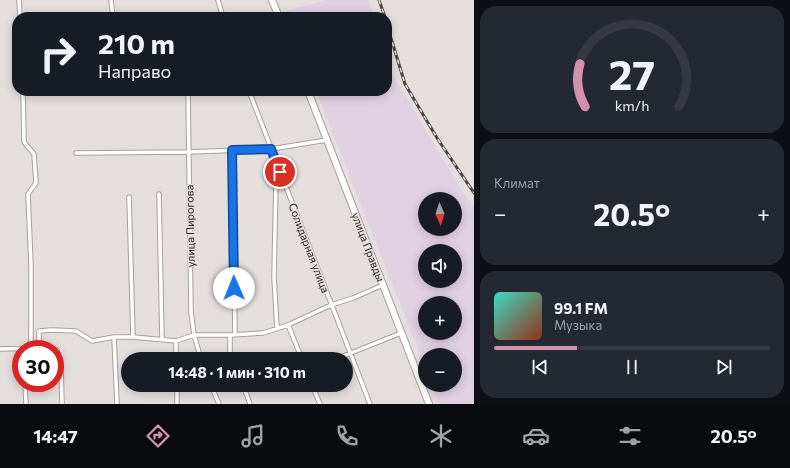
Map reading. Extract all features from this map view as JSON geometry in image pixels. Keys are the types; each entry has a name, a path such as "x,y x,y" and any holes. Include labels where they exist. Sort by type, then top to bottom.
{"main road":[{"path":"272,0 277,12"},
{"name":"улица Правды","path":"310,96 429,404"}],"street":[{"path":"19,0 20,12"},
{"path":"111,0 112,12"},
{"path":"218,0 222,12"},
{"path":"23,96 24,142 34,154 36,183 28,194 31,340"},
{"name":"улица Пирогова","path":"188,96 191,311 194,335 199,352"},
{"name":"Солидарная улица","path":"251,96 349,352"},
{"path":"76,153 188,152 271,149 327,140"},
{"path":"232,150 235,334"},
{"path":"277,328 274,277 276,180 280,172"},
{"path":"159,194 162,339"},
{"path":"129,197 133,337"},
{"path":"39,340 39,331 52,330 76,331 92,341 114,337 133,337 176,341 194,335 263,333 288,325 331,305 353,298 383,285"},
{"path":"288,325 299,352"},
{"path":"353,353 401,333"},
{"path":"230,335 230,352"},
{"path":"114,337 117,404"},
{"path":"176,341 176,352"},
{"path":"0,349 12,349"},
{"name":"Солидарная улица","path":"353,362 370,404"},
{"path":"25,392 26,404"},
{"path":"62,392 62,404"},
{"path":"177,392 177,404"},
{"path":"215,392 219,404"},
{"path":"245,392 250,404"},
{"path":"315,392 320,404"}],"shaded area":[{"path":"326,0 368,0 372,12 285,12"},
{"path":"392,73 464,194 474,207 474,404 439,404 435,392 462,392 462,348 418,348 418,349 318,96 392,96"}],"railway":[{"path":"379,0 383,12"},
{"path":"392,41 405,84 437,138 474,193"}],"route":[{"path":"234,288 232,150 271,149 280,172"}]}
